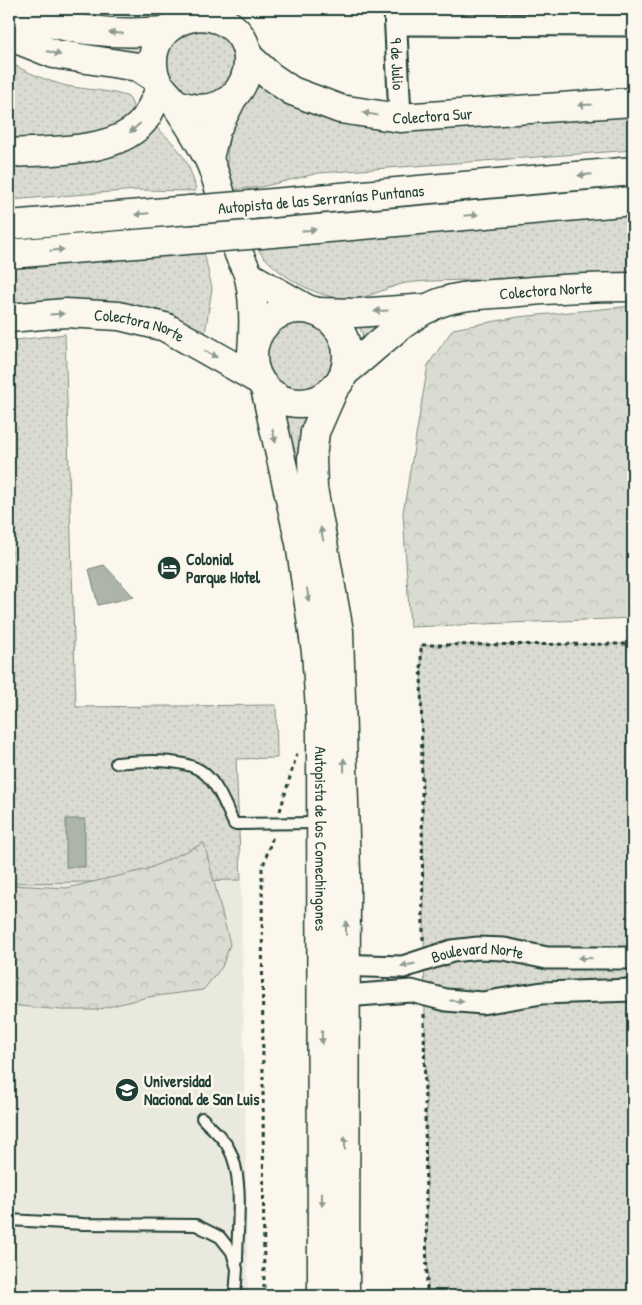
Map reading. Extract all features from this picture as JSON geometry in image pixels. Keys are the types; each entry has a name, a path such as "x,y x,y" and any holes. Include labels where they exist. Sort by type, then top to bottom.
{"main road":[{"path":"9,12 48,25 91,31 136,34 192,16 208,16 222,20 229,19 243,41 248,56 247,71 242,85 233,97 216,130 208,158"},
{"path":"173,21 156,46 153,62 164,89 208,158 239,255 249,276 254,312 252,353 254,367 262,384 276,398 290,403 306,403 320,400 339,382 348,358 346,343 340,330 330,320 249,276"},
{"path":"9,36 54,54 138,67 190,109 206,110 220,106 233,97"},
{"name":"Colectora Sur","path":"248,56 284,86 315,100 340,109 400,118 633,102"},
{"path":"9,153 98,146 124,137 146,116 164,89"},
{"name":"Autopista de las Serranías Puntanas","path":"9,225 633,171"},
{"name":"Autopista de las Serranías Puntanas","path":"9,254 633,201"},
{"name":"Colectora Norte","path":"312,311 356,313 429,308 467,296 566,288 633,287"},
{"name":"Colectora Norte","path":"339,382 429,308"},
{"path":"252,353 262,328 271,319 294,309 312,311"},
{"name":"Colectora Norte","path":"9,318 65,313 119,316 164,327 262,384"},
{"name":"Autopista de los Comechingones","path":"339,382 315,432 312,458 313,488 339,631 344,758 334,997 345,1296"},
{"name":"Autopista de los Comechingones","path":"262,384 300,543 316,652 321,723 320,920 334,965"},
{"name":"Autopista de los Comechingones","path":"322,1296 334,997"}],"street":[{"path":"395,16 633,26"},
{"name":"9 de Julio","path":"395,16 400,118"},
{"name":"Boulevard Norte","path":"334,965 408,966 452,951 478,948 504,949 547,958 633,958"},
{"path":"334,997 411,991 446,1000 482,1003 542,993 633,990"}],"lane":[{"path":"116,763 138,761 183,763 203,772 217,789 234,824 321,822"},
{"path":"202,1118 227,1146 235,1165 238,1183 235,1296"},
{"path":"9,1220 83,1224 196,1226 220,1237 232,1252 237,1269"}],"path":[{"path":"421,645 633,644"},
{"path":"279,816 299,743"},
{"path":"264,1296 262,870 274,834"}],"shaded area":[{"path":"104,565 134,597 98,605 89,569"},
{"path":"66,819 85,819 85,867 66,867"},
{"name":"Universidad Nacional de San Luis","path":"241,880 248,1296 9,1296 9,883"}],"green space":[{"path":"9,18 143,43 141,54 59,44"},
{"path":"218,29 239,57 227,92 191,101 165,74 166,49 182,31"},
{"path":"9,62 37,76 59,84 129,97 133,106 132,113 120,125 101,134 9,141"},
{"path":"255,73 325,115 633,111 633,150 319,173 261,187 231,190 227,157 231,120"},
{"path":"157,128 177,148 187,164 196,191 137,190 9,200 9,162"},
{"path":"633,216 633,276 416,282 352,299 321,294 295,282 263,256 255,246"},
{"path":"204,252 212,288 205,334 9,311 9,267"},
{"path":"633,306 633,618 410,627 403,513 428,365 453,329 518,317"},
{"path":"300,319 314,322 327,330 335,343 338,357 335,371 327,384 314,392 300,395 286,392 273,384 265,371 262,357 265,343 273,330 286,322"},
{"path":"358,322 385,322 364,339"},
{"path":"65,334 76,707 276,705 277,758 236,759 241,880 9,883 9,341"},
{"path":"275,404 306,415 300,430 306,497"},
{"path":"633,644 633,1296 428,1296 421,645"},
{"path":"204,843 230,944 222,967 203,990 148,997 96,1010 62,1010 9,1005 9,885 67,888 148,869"}],"place":[{"name":"Colonial Parque Hotel","path":"169,568"},
{"name":"Universidad Nacional de San Luis","path":"127,1090"}]}
